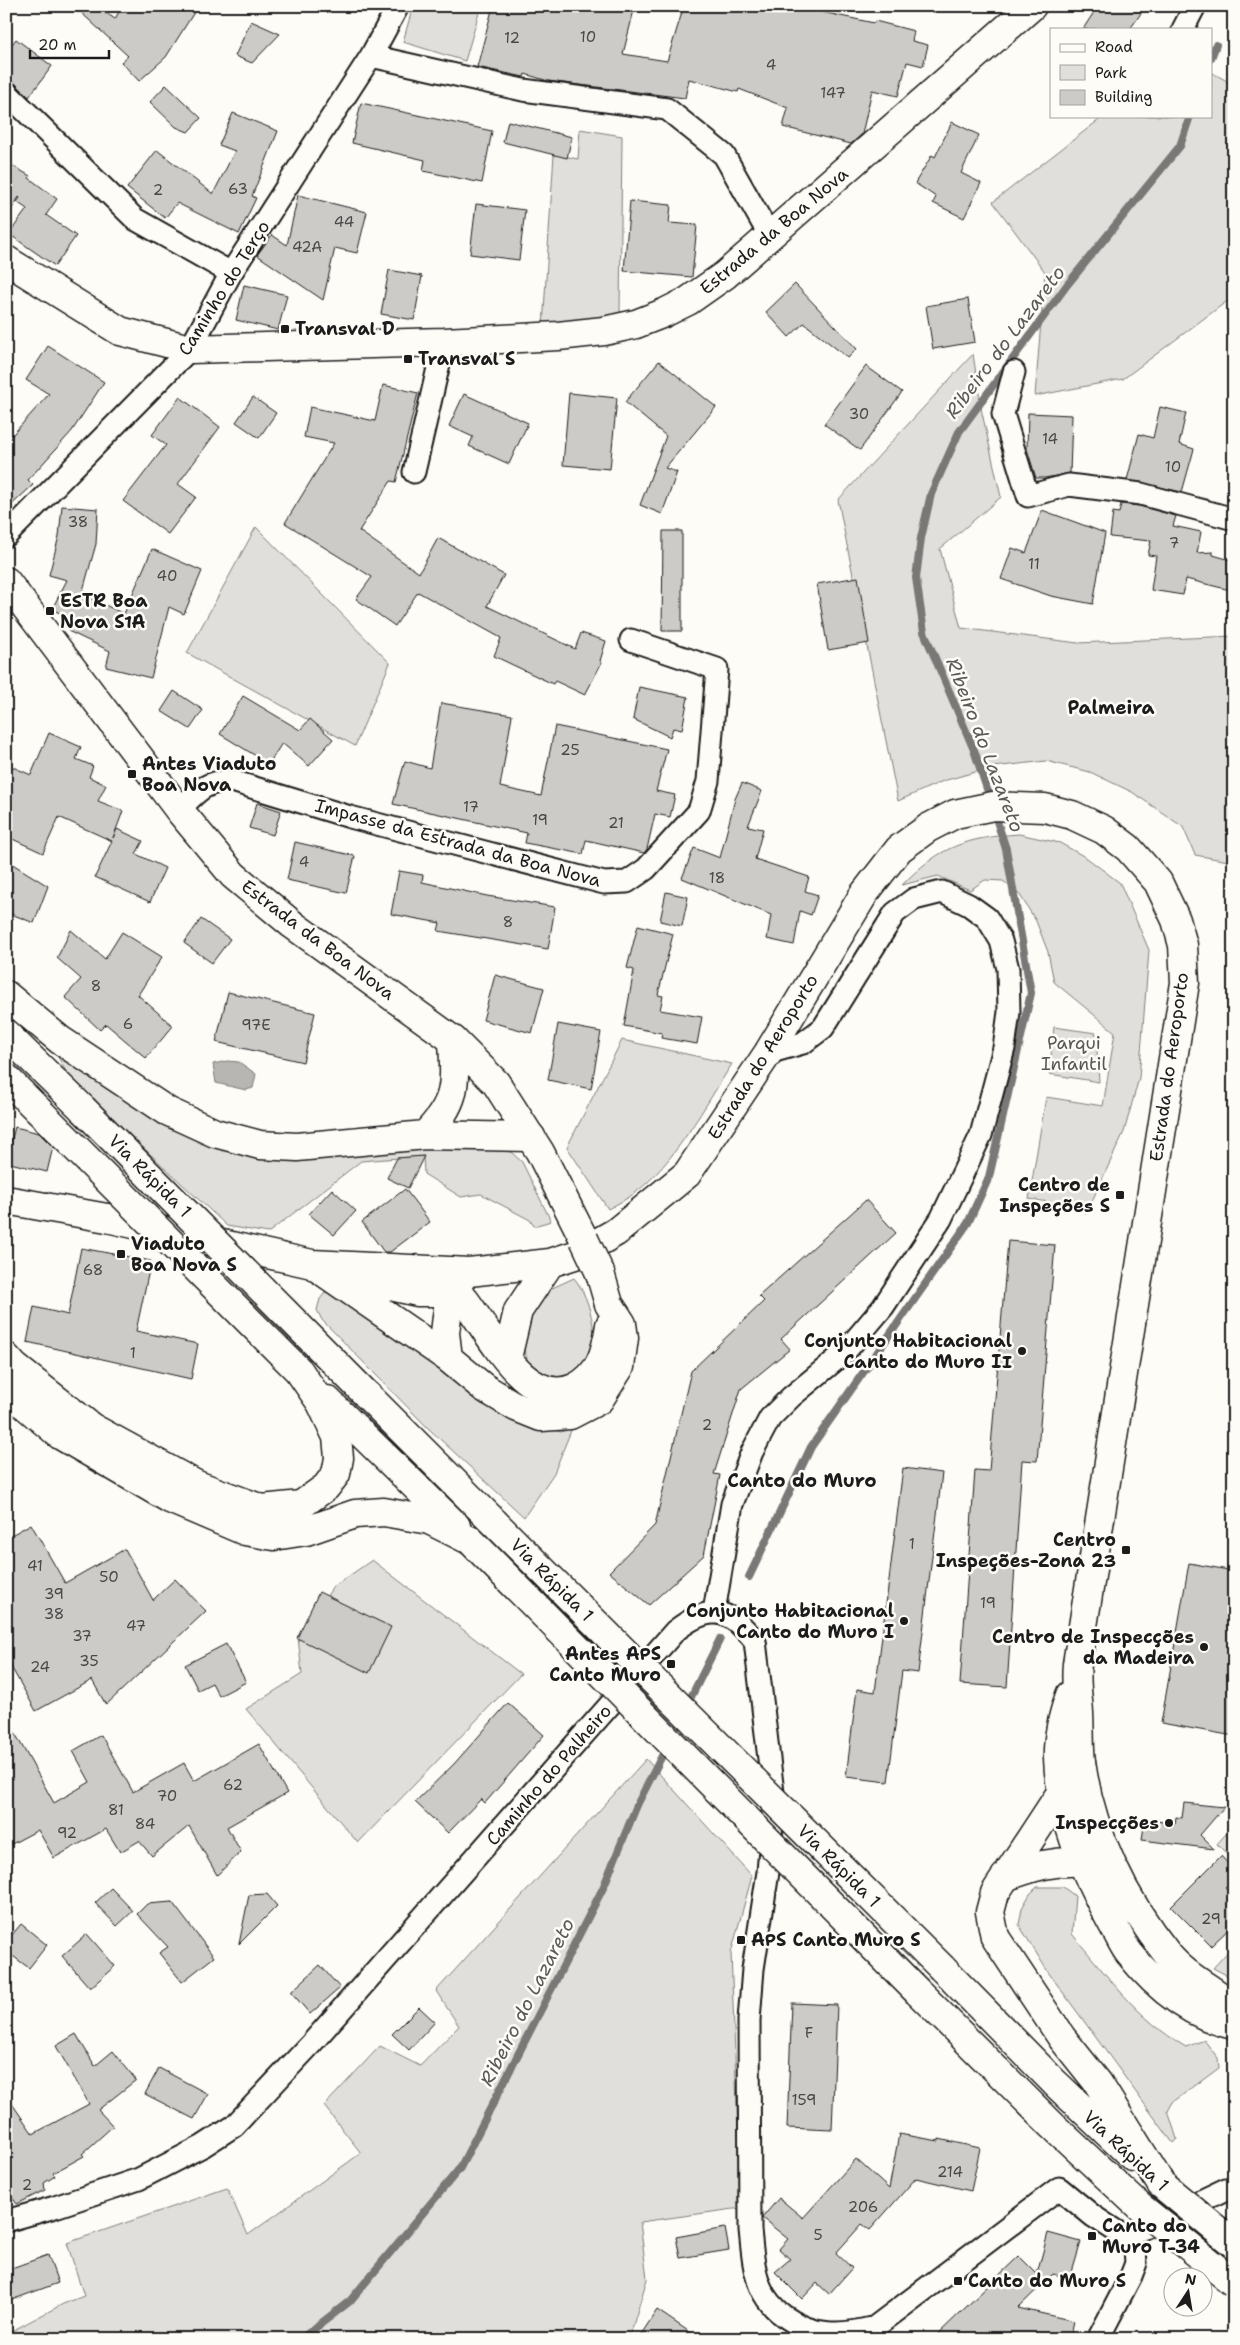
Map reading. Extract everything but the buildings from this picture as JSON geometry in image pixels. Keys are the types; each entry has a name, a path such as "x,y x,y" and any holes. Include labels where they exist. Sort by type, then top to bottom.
{"main road":[{"name":"Estrada da Boa Nova","path":"6,260 120,331 190,349 444,342 558,336 604,331 636,324 688,301 725,276 771,238 1024,8"},
{"name":"Estrada da Boa Nova","path":"6,581 179,810 233,876 293,925 453,1040 496,1083 535,1145 600,1273 610,1304 622,1324 624,1338 620,1367 599,1400 570,1415 541,1417 516,1407 483,1387 448,1358 312,1264"},
{"name":"Estrada do Aeroporto","path":"312,1264 367,1281 418,1292 458,1285 503,1285 529,1277 550,1264 578,1254 616,1232 688,1174 768,1053 864,894 899,849 928,828 955,814 993,806 1045,808 1072,815 1104,830 1128,848 1158,882 1178,929 1183,945 1185,983 1075,1679 1062,1716 1058,1756 1061,1790 1072,1834 1097,1896 1128,1952 1151,1978 1177,2000 1218,2021 1234,2024"},
{"path":"6,995 60,1040 168,1111 215,1134 260,1145 296,1147 425,1135 535,1145"},
{"name":"Via Rápida 1","path":"6,1034 1055,2083 1161,2184 1234,2244"},
{"path":"425,1135 446,1110 455,1086 453,1040"},
{"name":"Via Rápida 1","path":"6,1078 299,1371 325,1402 471,1541 1053,2126 1140,2207 1234,2283"},
{"path":"6,1200 312,1264"},
{"path":"6,1219 37,1205"},
{"name":"Estrada do Aeroporto","path":"312,1264 422,1270 458,1285"},
{"path":"507,1358 518,1311 550,1264"},
{"name":"Estrada da Boa Nova","path":"458,1285 507,1358 527,1381 541,1388 562,1393 580,1385 595,1373 604,1355 610,1326 610,1304"},
{"path":"448,1358 445,1333 458,1285"},
{"path":"6,1358 90,1427 197,1485 262,1509 304,1518 384,1512 429,1520 471,1541"},
{"path":"6,1389 60,1436 170,1499 245,1531 274,1536 304,1518 336,1474 339,1458 337,1437 325,1402"},
{"name":"Estrada do Aeroporto","path":"1075,1679 1079,1712 1081,1762 1091,1810 1113,1870 1169,1956 1188,1974 1234,2007"},
{"path":"1081,1762 995,1893 990,1912 995,1937 1062,2038 1098,2083 1161,2184"},
{"path":"1005,1877 1038,1865 1058,1861 1083,1862"}],"street":[{"name":"Caminho do Terço","path":"6,536 190,349 231,273 371,56 398,6"},
{"path":"1184,28 1195,6"},
{"path":"371,56 523,90 667,109 724,155 771,238"},
{"path":"6,92 135,219 231,273"},
{"path":"414,472 444,342"},
{"path":"1014,372 1003,414 1028,496 1069,485 1141,494 1234,518"},
{"name":"Impasse da Estrada da Boa Nova","path":"179,810 200,788 215,781 232,781 350,817 604,883 627,882 646,869 699,811 708,781 717,669 631,640"},
{"path":"768,1053 803,1043 823,1028 894,913 914,898 942,892 969,904 987,918 1001,941 1008,969 1009,1012 1004,1048 981,1134 941,1219 883,1307 844,1353 790,1396 770,1418 752,1452 732,1504 714,1612 734,1620 744,1627 755,1641 774,1801 768,1872 753,1969 749,2020 748,2190 753,2261 760,2288 779,2312 797,2326 815,2332 832,2334 854,2332 875,2327 1059,2188 1093,2216 1125,2237 1135,2251 1136,2263 1131,2276 1098,2339"},
{"name":"Caminho do Palheiro","path":"6,2221 55,2208 139,2179 203,2146 234,2126 578,1743 671,1635 687,1621 706,1612 714,1612"},
{"path":"1125,2237 1226,2189 1234,2188"}],"green space":[{"path":"413,6 481,6 465,61 403,42"},
{"path":"1212,73 1234,85 1234,296 1123,379 1035,396 1045,272 993,202 1101,118 1212,118"},
{"path":"580,129 622,136 620,315 543,326 554,154 578,159"},
{"path":"973,354 982,413 1001,497 940,549 961,628 1078,643 1234,636 1234,862 1195,855 1183,827 1132,792 1090,772 1046,761 993,767 943,781 898,801 838,500"},
{"path":"256,527 390,663 355,746 187,653"},
{"path":"1019,834 1060,843 1087,858 1120,883 1149,950 1139,1078 1124,1132 1086,1214 1087,1208 1029,1199 1046,1097 1103,1106 1115,1032 1054,982 1048,952 1036,921 1020,895 1003,881 985,880 970,890 938,876 902,885 929,861 955,846 984,838"},
{"name":"Parqui Infantil","path":"1054,1027 1096,1033 1099,1082 1049,1074"},
{"path":"622,1040 732,1064 688,1133 663,1166 635,1193 608,1209 567,1147"},
{"path":"53,1048 186,1133 427,1148 488,1149 511,1152 522,1162 551,1221 534,1226 530,1220 481,1194 461,1197 424,1174 423,1156 361,1161 268,1233 227,1226 70,1079"},
{"path":"574,1278 586,1298 590,1310 593,1324 593,1350 583,1370 554,1381 529,1365 521,1340 525,1311 548,1290"},
{"path":"329,1288 400,1339 481,1404 522,1421 561,1432 572,1428 554,1473 524,1517 428,1428 322,1320 317,1310 320,1299"},
{"path":"372,1560 521,1674 358,1843 246,1709 302,1674 298,1637 333,1587"},
{"path":"646,1759 752,1876 731,1953 741,2208 640,2222 647,2279 629,2339 6,2339 6,2334 63,2304 84,2296 67,2243 227,2188 248,2235 361,2153 324,2106 380,2046 420,2066 459,2026 436,1991"},
{"path":"1234,1825 1234,1861 1217,1844"},
{"path":"1037,1887 1063,1887 1075,1896 1072,1934 1138,2010 1153,2024 1186,2047 1204,2040 1218,2058 1219,2068 1173,2102 1168,2111 1177,2139 1173,2143 1048,1972 1019,1925 1022,1908 1030,1894"},
{"path":"1234,1945 1234,1979 1213,1968"}],"shaded area":[{"path":"227,1061 239,1062 256,1074 253,1088 246,1090 216,1083 213,1064"}],"waterway":[{"name":"Ribeiro do Lazareto","path":"1212,55 1216,45"},
{"name":"Ribeiro do Lazareto","path":"991,801 974,750 924,632 916,578 921,538 931,494 959,432 1067,285 1180,146 1189,118"},
{"name":"Ribeiro do Lazareto","path":"749,1577 811,1447 968,1223 989,1177 1031,993 1006,849 994,812"},
{"name":"Ribeiro do Lazareto","path":"686,1707 720,1639"},
{"name":"Ribeiro do Lazareto","path":"301,2339 350,2301 460,2168 603,1888 637,1805 667,1746"}],"place":[{"name":"Transval D","path":"285,329"},
{"name":"Transval S","path":"408,359"},
{"name":"ESTR Boa Nova S1A","path":"50,611"},
{"name":"Antes Viaduto Boa Nova","path":"132,774"},
{"name":"Centro de Inspeções S","path":"1120,1195"},
{"name":"Viaduto Boa Nova S","path":"121,1254"},
{"name":"Conjunto Habitacional Canto do Muro II","path":"1022,1351"},
{"name":"Centro Inspeções-Zona 23","path":"1126,1550"},
{"name":"Conjunto Habitacional Canto do Muro I","path":"904,1621"},
{"name":"Centro de Inspecções da Madeira","path":"1204,1647"},
{"name":"Antes APS Canto Muro","path":"671,1664"},
{"name":"Inspecções","path":"1169,1823"},
{"name":"APS Canto Muro S","path":"741,1940"},
{"name":"Canto do Muro T-34","path":"1092,2236"},
{"name":"Canto do Muro S","path":"958,2281"}],"district":[{"name":"Palmeira","path":"1111,707"},
{"name":"Canto do Muro","path":"802,1480"}]}
